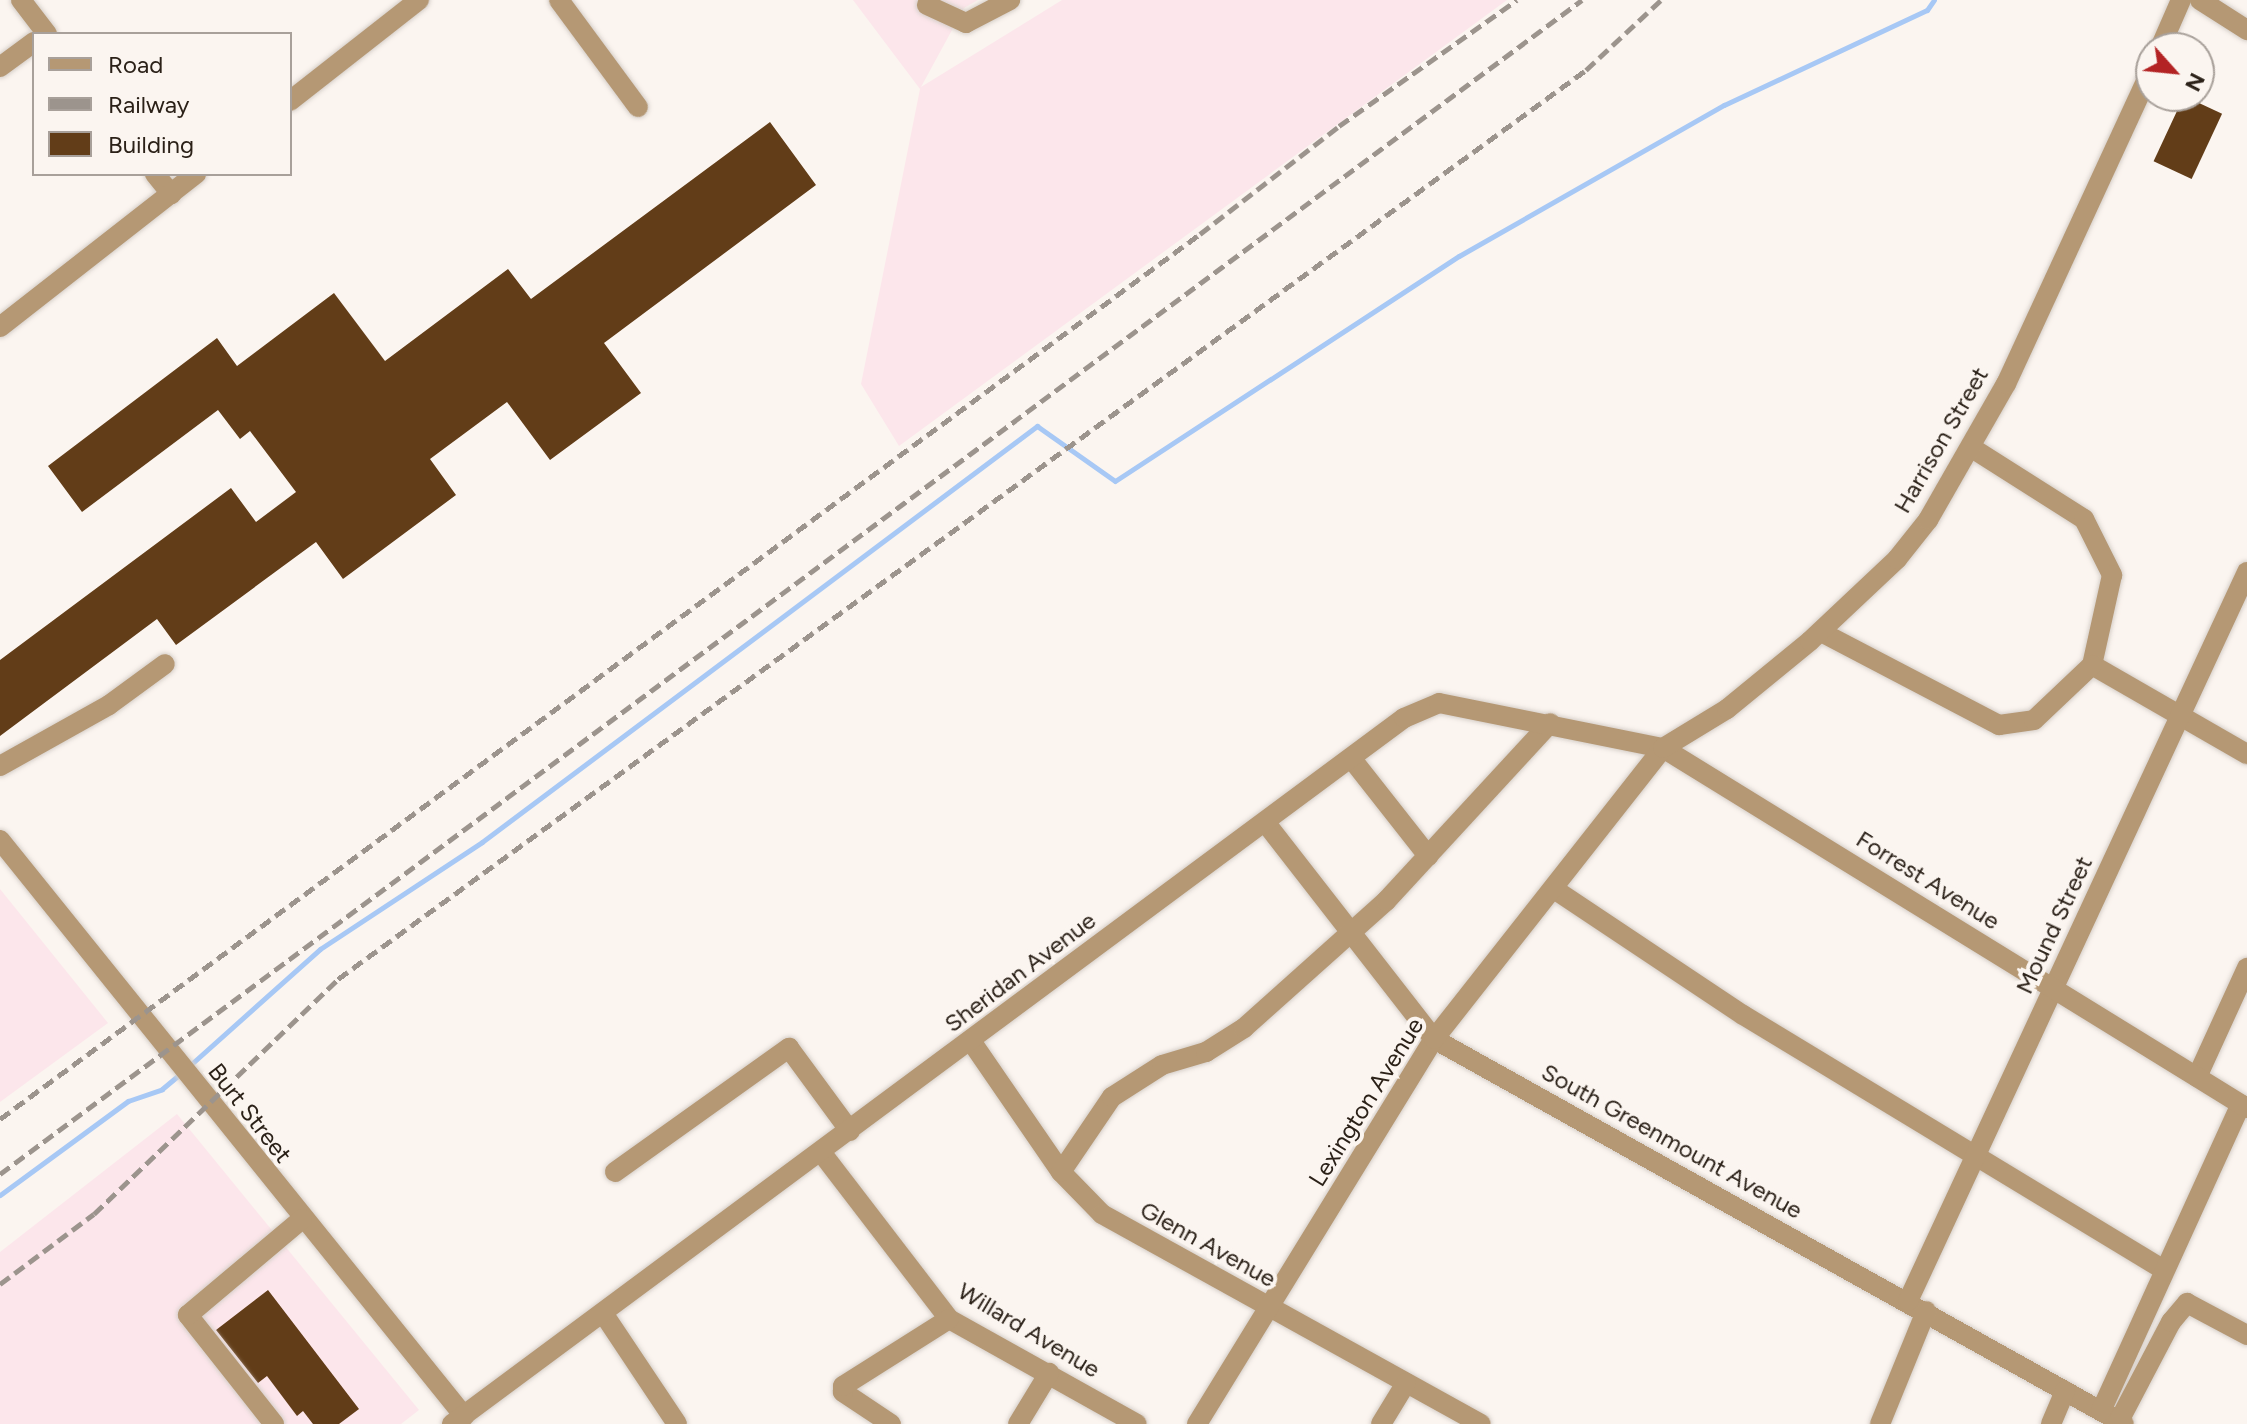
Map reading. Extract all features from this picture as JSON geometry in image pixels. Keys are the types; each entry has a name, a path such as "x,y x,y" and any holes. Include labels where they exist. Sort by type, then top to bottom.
{"street":[{"path":"21,0 41,32"},
{"path":"559,0 638,107"},
{"path":"927,5 966,23 1010,0"},
{"path":"2167,32 2181,0"},
{"path":"2200,0 2247,30"},
{"path":"292,99 416,1"},
{"path":"0,67 32,44"},
{"name":"Harrison Street","path":"1663,748 1727,709 1821,632 1897,559 1972,448 2135,104"},
{"path":"157,176 171,194"},
{"path":"0,327 194,176"},
{"path":"1821,632 1999,725 2034,720 2092,665 2112,575 2084,519 1972,448"},
{"name":"Mound Street","path":"1880,1424 1917,1306 1976,1155 2247,572"},
{"path":"0,766 109,705 165,664"},
{"path":"2092,665 2182,713 2247,754"},
{"name":"Sheridan Avenue","path":"458,1420 1404,718 1439,703 1663,748"},
{"path":"1061,1172 1112,1097 1162,1065 1206,1052 1244,1028 1351,932 1428,856 1550,723"},
{"name":"Lexington Avenue","path":"1197,1424 1434,1039 1663,748"},
{"name":"Forrest Avenue","path":"1663,748 2244,1106"},
{"path":"1351,758 1428,856"},
{"name":"South Greenmount Avenue","path":"1265,822 1434,1039 1917,1306 2114,1419"},
{"name":"Burt Street","path":"0,840 458,1420"},
{"path":"1554,889 1743,1015 2163,1269"},
{"path":"2197,1077 2247,968"},
{"name":"Glenn Avenue","path":"971,1041 1061,1172 1102,1214 1481,1424"},
{"path":"615,1172 789,1048 850,1131"},
{"path":"2114,1419 2163,1269 2244,1106"},
{"name":"Willard Avenue","path":"821,1152 949,1319 1137,1424"},
{"path":"274,1424 188,1315 302,1219"},
{"path":"2114,1419 2171,1322 2187,1303 2247,1335"},
{"path":"603,1313 677,1424"},
{"path":"891,1424 843,1392 843,1386 949,1319"},
{"path":"1018,1424 1049,1373"},
{"path":"1381,1424 1406,1383"},
{"path":"2051,1424 2065,1391"}],"shaded area":[{"path":"853,0 978,0 964,8 921,87 1062,0 1507,0 899,446 861,384 920,89"},
{"path":"0,889 108,1023 0,1102"},
{"path":"177,1114 419,1410 401,1424 0,1424 0,1252"}],"building":[{"path":"2215,110 2222,114 2192,179 2154,161 2177,112"},
{"path":"770,122 816,185 604,343 641,393 550,460 507,402 430,459 456,495 343,579 316,542 176,645 157,619 0,736 0,660 231,488 256,522 296,492 250,431 240,439 218,410 82,512 48,466 217,338 237,366 334,293 385,361 508,269 531,299"},
{"path":"268,1290 359,1409 339,1424 313,1424 303,1411 297,1416 267,1376 258,1383 216,1330"}],"waterway":[{"path":"188,1067 320,949 482,842 1037,426 1115,481 1459,256 1724,105 1927,10 1934,0"},
{"path":"0,1195 128,1101 162,1089 180,1074"}],"railway":[{"path":"0,1119 1200,234 1339,126 1517,0"},
{"path":"0,1174 1582,0"},
{"path":"0,1284 94,1214 338,979 1586,70 1661,0"}]}
